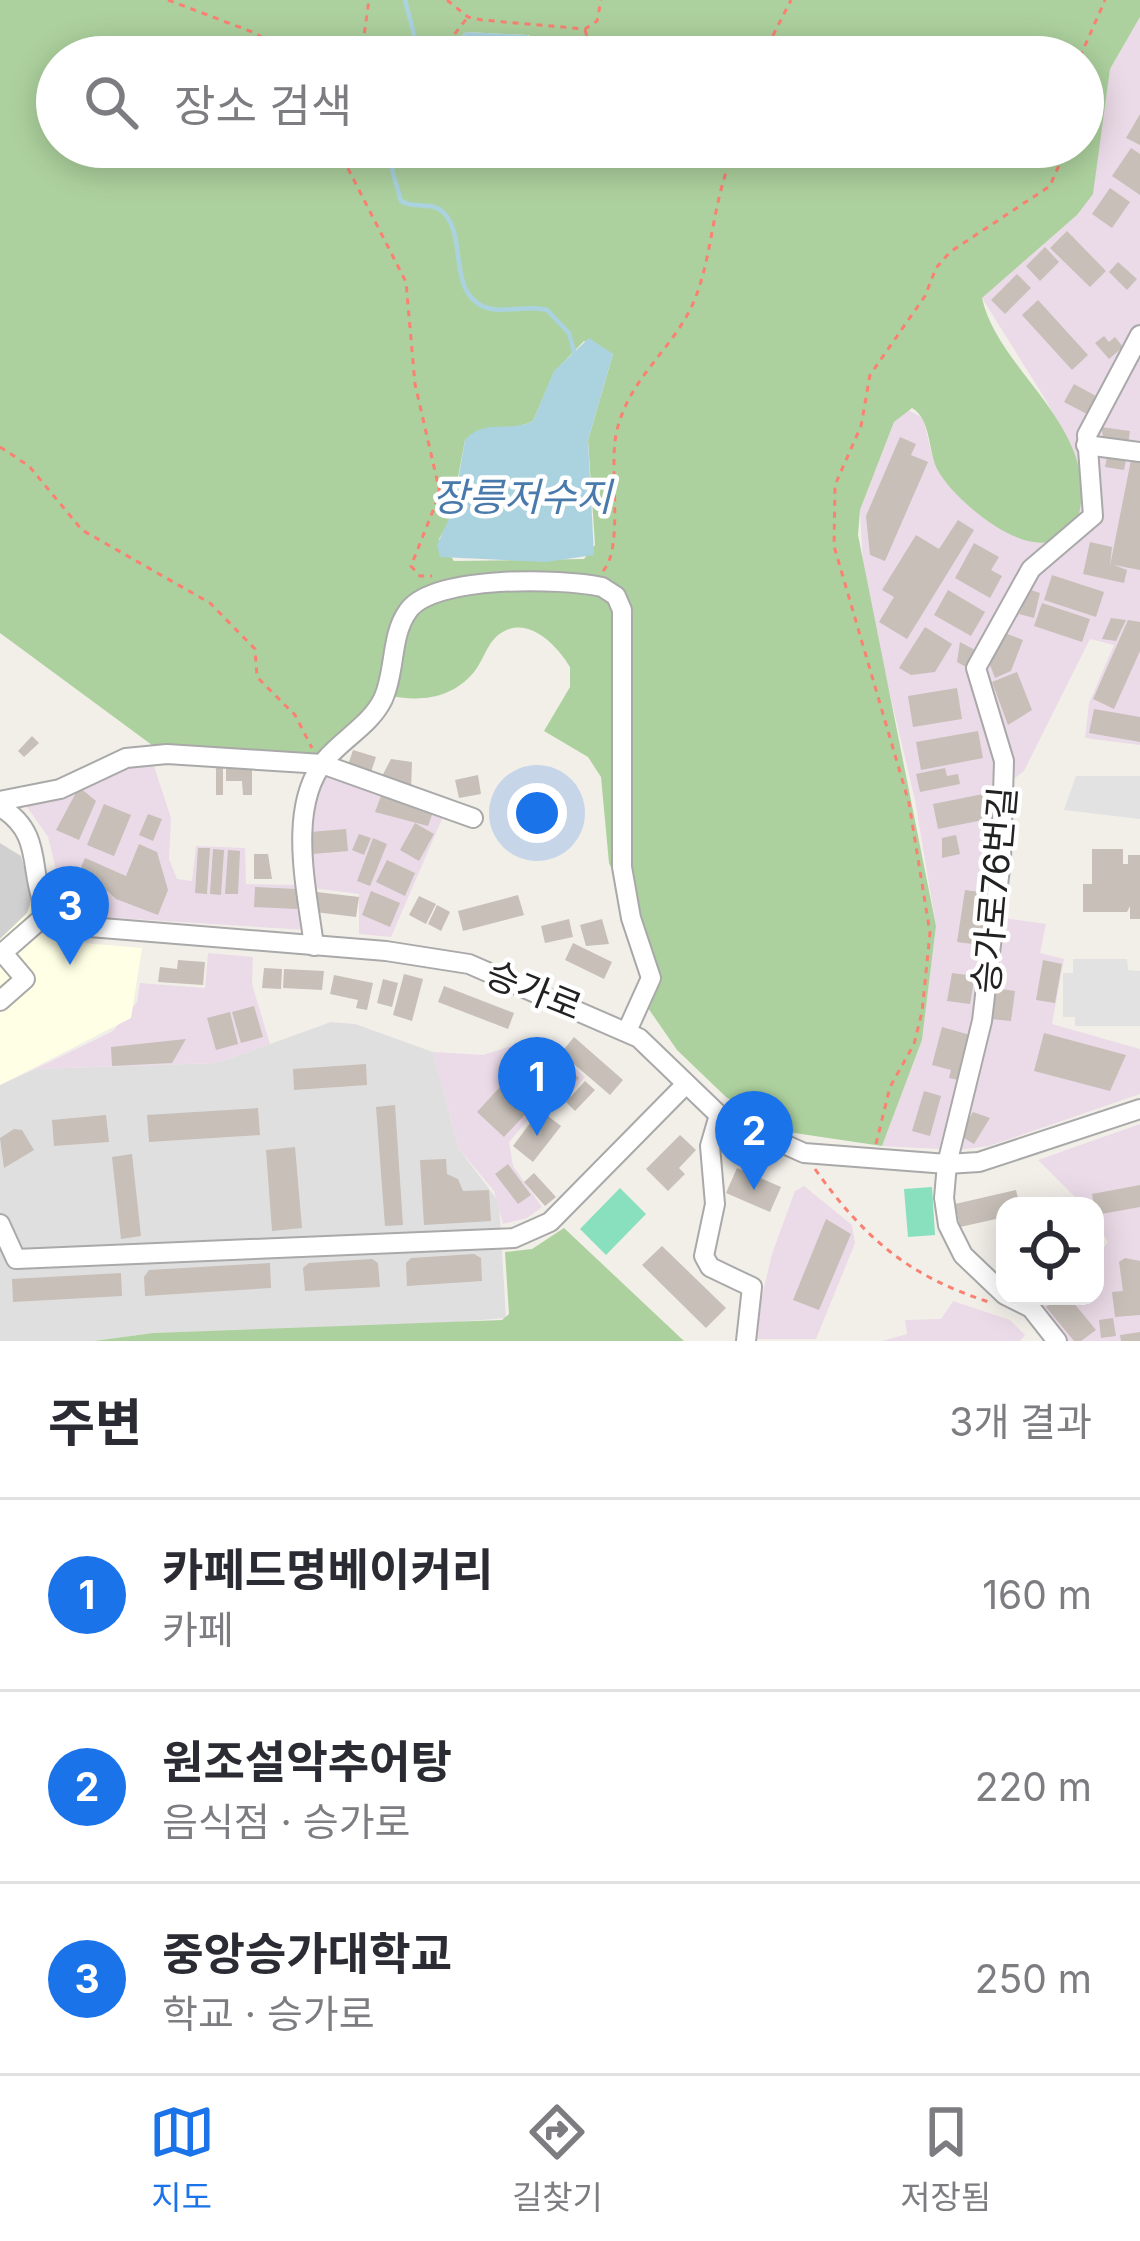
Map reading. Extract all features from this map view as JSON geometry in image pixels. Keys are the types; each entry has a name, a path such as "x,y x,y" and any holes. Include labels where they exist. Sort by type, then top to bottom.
{"street":[{"name":"승가로76번길","path":"946,1164 982,1021 1001,860 1004,761 976,668 1030,568 1093,516 1086,445 1091,424 1140,335"},
{"path":"1086,445 1140,452"},
{"path":"314,946 304,830 308,794 322,764 380,704 399,630 417,600 440,589 484,584 593,585 616,596 623,619 618,690 622,867 650,978 626,1030"},
{"path":"0,804 60,789 139,755 322,764 472,818"},
{"path":"0,804 31,835 41,900 48,913 1,954 25,980 0,1001"},
{"name":"승가로","path":"48,913 78,928 314,946 469,964 626,1030 653,1048 719,1115 804,1153 946,1164 996,1157 1140,1109"},
{"path":"0,1224 16,1259 514,1238 550,1222 686,1084"},
{"path":"719,1115 710,1146 715,1204 704,1256 710,1268 752,1286 746,1341"},
{"path":"946,1164 944,1198 952,1238 996,1292"},
{"path":"1016,1305 1039,1315 1057,1341"}],"path":[{"path":"168,0 260,36"},
{"path":"364,36 369,0"},
{"path":"447,0 468,17 585,29 598,21 601,0"},
{"path":"772,36 790,0"},
{"path":"1089,36 1105,0"},
{"path":"454,36 468,17"},
{"path":"585,29 587,36"},
{"path":"348,168 406,282 415,384 440,494 411,566 420,576 444,577"},
{"path":"595,574 608,566 615,548 610,489 619,418 637,379 694,302 716,199 728,168"},
{"path":"876,1145 890,1087 914,1044 930,933 909,803 834,546 835,485 861,426 870,375 926,296 936,268 950,252 1050,186 1058,168"},
{"path":"0,447 29,466 82,530 210,603 244,634 257,655 257,677 296,715 322,764"},
{"path":"804,1153 860,1224 905,1268 996,1297"}],"shaded area":[{"path":"1140,17 1140,745 1085,738 1089,703 1114,645 1090,639 1024,771 1010,782 991,916 1046,924 1040,953 1064,959 1052,1024 1140,1049 1140,1094 989,1146 958,1150 882,1146 922,1040 936,926 915,800 864,584 860,510 894,422 906,409 923,418 934,463 956,493 1017,536 1074,456 1047,402 982,298 1077,215 1092,194 1096,168 1104,168 1110,69"},
{"path":"152,760 171,818 169,859 177,879 192,881 196,846 245,848 246,884 302,885 306,930 100,917 82,914 64,902 48,837 23,801 112,768"},
{"path":"323,772 445,812 391,937 359,934 359,894 312,888 309,815"},
{"path":"1076,776 1140,776 1140,819 1064,810"},
{"path":"0,843 21,856 38,912 55,933 84,943 142,948 131,1018 0,1085"},
{"path":"0,843 21,856 33,896 27,913 0,939"},
{"path":"208,953 253,957 252,984 270,1044 217,1063 35,1069 113,1031 137,1002 140,983 205,988"},
{"path":"1073,959 1127,959 1128,970 1140,971 1140,1026 1075,1026 1075,1017 1063,1017 1063,973 1073,973"},
{"path":"331,1022 355,1024 433,1052 459,1149 499,1202 506,1318 393,1327 153,1333 94,1341 0,1341 0,1085 35,1069 217,1063"},
{"path":"539,1037 585,1077 569,1095 544,1101 509,1142 513,1166 542,1207 527,1218 503,1224 494,1191 459,1149 433,1052 483,1055"},
{"path":"1140,1124 1140,1341 1063,1341 1037,1305 1104,1305 1104,1248 1108,1242 1104,1197 1075,1197 1038,1160"},
{"path":"804,1186 852,1225 855,1243 816,1339 752,1339 772,1254 795,1191"},
{"path":"953,1301 1010,1320 1025,1335 1020,1341 882,1341 907,1334 905,1320 941,1319"}],"green space":[{"path":"0,0 1140,0 1140,17 1110,69 1104,113 1104,36 466,32 461,36 36,36 36,168 1097,168 1093,194 1077,215 982,298 1007,350 1075,453 1081,482 1079,514 1048,542 1018,538 1002,530 945,481 934,461 923,419 912,408 894,422 860,510 858,535 936,926 922,1040 882,1146 781,1131 726,1097 677,1050 648,1008 619,885 609,863 601,777 588,757 544,731 570,687 570,667 541,635 521,628 501,633 474,672 455,688 422,698 386,695 320,753 156,748 0,633","holes":["584,341 613,354 588,440 595,545 584,559 454,561 439,539 450,520 465,440 533,421 554,372"]},
{"path":"932,1187 935,1235 908,1237 904,1189"},
{"path":"620,1188 646,1214 606,1255 580,1229"},
{"path":"564,1228 684,1341 94,1341 153,1333 502,1320 509,1314 505,1252 532,1249"}],"water":[{"path":"466,32 529,36 461,36"},
{"name":"장릉저수지","path":"589,338 613,354 588,440 594,555 546,562 440,557 437,545 453,510 465,440 481,429 533,421 554,371"}],"building":[{"path":"1140,114 1140,145 1126,138"},
{"path":"1131,148 1140,154 1140,195 1112,176"},
{"path":"1110,188 1130,202 1112,228 1092,214"},
{"path":"1067,231 1106,271 1090,287 1050,248"},
{"path":"1045,247 1059,262 1040,281 1026,266"},
{"path":"1118,262 1137,279 1127,290 1109,272"},
{"path":"1017,274 1031,288 1005,314 991,300"},
{"path":"1038,300 1088,355 1072,370 1022,315"},
{"path":"1104,336 1109,342 1115,337 1123,347 1109,359 1095,343"},
{"path":"1074,384 1096,396 1087,414 1064,402"},
{"path":"1101,427 1130,431 1128,444 1104,441"},
{"path":"900,437 916,444 911,455 928,462 885,561 870,555 866,516"},
{"path":"1107,457 1126,460 1124,470 1105,467"},
{"path":"1131,460 1140,462 1140,570 1114,565 1127,570 1124,583 1083,574 1090,542 1112,547 1110,566"},
{"path":"958,520 974,530 907,639 879,622 894,597 882,590 916,535 939,549"},
{"path":"974,543 999,557 991,570 1002,576 990,598 955,578"},
{"path":"1052,575 1104,592 1096,617 1044,600"},
{"path":"948,590 985,612 971,636 934,615"},
{"path":"1031,590 1040,593 1034,618 1019,614"},
{"path":"1042,603 1090,619 1082,642 1034,626"},
{"path":"1111,618 1126,620 1116,641 1102,639"},
{"path":"1128,620 1140,622 1140,651 1114,709 1093,699"},
{"path":"925,627 952,644 935,672 911,675 899,668"},
{"path":"1002,632 1023,640 1011,671 995,678 990,665"},
{"path":"960,642 975,650 966,667 957,662"},
{"path":"1017,672 1032,710 1008,725 992,682"},
{"path":"957,688 962,719 913,727 908,696"},
{"path":"1094,709 1140,717 1140,742 1089,733"},
{"path":"978,731 983,758 921,770 916,742"},
{"path":"32,736 39,743 24,757 18,751"},
{"path":"353,750 376,757 371,772 348,765"},
{"path":"391,759 412,762 411,791 380,780"},
{"path":"216,767 223,767 223,795 216,795"},
{"path":"252,768 252,795 243,795 242,781 226,781 226,769"},
{"path":"945,768 947,776 958,774 960,784 920,792 916,774"},
{"path":"478,775 481,794 459,798 455,780"},
{"path":"79,787 96,801 79,840 56,830"},
{"path":"382,793 433,812 428,826 375,812"},
{"path":"983,794 988,819 938,829 933,804"},
{"path":"104,804 131,815 114,856 87,845"},
{"path":"148,814 162,819 153,841 139,835"},
{"path":"415,823 434,834 419,861 400,850"},
{"path":"346,829 348,851 312,854 310,832"},
{"path":"359,834 371,838 364,855 352,850"},
{"path":"956,835 960,854 942,858 942,838"},
{"path":"373,838 387,844 370,886 357,881"},
{"path":"139,844 157,852 168,890 158,915 116,899 81,867 85,858 126,876"},
{"path":"198,848 210,848 207,894 195,893"},
{"path":"213,849 224,850 221,895 210,894"},
{"path":"1092,849 1123,849 1123,864 1128,864 1128,855 1140,855 1140,919 1130,919 1130,906 1127,912 1083,912 1083,884 1092,884"},
{"path":"228,850 240,851 238,894 225,894"},
{"path":"254,854 268,854 272,879 254,879"},
{"path":"387,860 415,873 405,896 376,882"},
{"path":"88,879 104,895 93,906 78,891"},
{"path":"255,887 297,889 297,909 254,907"},
{"path":"965,890 987,893 980,945 957,942"},
{"path":"371,891 400,903 390,927 362,915"},
{"path":"317,892 359,897 356,917 315,912"},
{"path":"518,895 524,915 463,931 458,911"},
{"path":"419,896 436,904 426,924 409,915"},
{"path":"437,905 450,912 441,931 428,924"},
{"path":"569,919 573,937 545,943 541,926"},
{"path":"602,919 609,944 586,946 580,925"},
{"path":"573,943 612,962 604,979 565,960"},
{"path":"178,960 205,962 203,985 158,982 160,967 177,969"},
{"path":"1043,960 1062,964 1055,1003 1036,1000"},
{"path":"264,968 282,969 281,989 262,988"},
{"path":"284,969 324,971 322,990 283,988"},
{"path":"952,973 975,976 970,1004 947,1001"},
{"path":"404,974 423,979 412,1021 393,1015"},
{"path":"334,975 373,983 367,1010 356,1008 358,1000 330,994"},
{"path":"383,979 398,983 392,1007 377,1003"},
{"path":"444,986 514,1013 508,1029 438,1002"},
{"path":"995,988 1015,991 1011,1021 991,1019"},
{"path":"254,1006 263,1037 241,1043 232,1012"},
{"path":"230,1012 238,1044 216,1050 207,1018"},
{"path":"942,1027 970,1035 959,1080 949,1078 951,1070 932,1065"},
{"path":"1044,1033 1126,1055 1110,1091 1034,1071"},
{"path":"574,1037 623,1080 610,1095 561,1053"},
{"path":"186,1039 172,1063 112,1066 111,1047"},
{"path":"548,1049 579,1078 564,1094 538,1069 548,1058 543,1054"},
{"path":"522,1063 550,1088 504,1137 477,1112"},
{"path":"366,1064 367,1085 294,1090 293,1069"},
{"path":"585,1081 595,1090 575,1111 566,1102"},
{"path":"924,1091 941,1096 930,1136 912,1131"},
{"path":"395,1105 403,1225 385,1226 376,1107"},
{"path":"258,1108 260,1135 149,1142 147,1115"},
{"path":"540,1110 561,1126 533,1162 513,1146"},
{"path":"973,1112 990,1118 974,1144 959,1135"},
{"path":"106,1115 109,1142 54,1146 52,1120"},
{"path":"14,1129 22,1130 34,1150 4,1168 0,1138"},
{"path":"680,1135 696,1150 679,1168 685,1174 668,1191 646,1169"},
{"path":"295,1147 302,1228 272,1231 266,1150"},
{"path":"132,1154 141,1236 121,1239 112,1157"},
{"path":"446,1159 447,1174 458,1179 463,1191 489,1190 491,1221 424,1225 420,1160"},
{"path":"508,1164 531,1195 518,1204 495,1174"},
{"path":"737,1168 781,1187 770,1212 726,1193"},
{"path":"534,1173 556,1197 545,1206 524,1182"},
{"path":"1140,1185 1140,1207 1104,1214 1104,1197 1092,1194"},
{"path":"1016,1190 1018,1197 996,1197 996,1219 960,1227 955,1204"},
{"path":"826,1219 851,1234 819,1310 793,1300"},
{"path":"662,1246 726,1308 706,1328 642,1265"},
{"path":"474,1254 481,1258 482,1281 407,1286 406,1263 411,1258"},
{"path":"1125,1258 1140,1261 1140,1315 1115,1317 1112,1292 1123,1291 1119,1262"},
{"path":"372,1259 378,1263 380,1287 305,1291 303,1268 309,1263"},
{"path":"270,1263 271,1288 145,1296 144,1277 149,1270"},
{"path":"121,1273 122,1296 13,1302 12,1279"},
{"path":"1075,1305 1096,1330 1074,1341 1046,1307"},
{"path":"1113,1318 1116,1336 1101,1338 1099,1320"},
{"path":"1140,1332 1140,1341 1121,1341 1120,1335"}],"waterway":[{"path":"405,0 414,36"},
{"path":"393,168 401,201 434,207 451,223 461,275 472,298 489,309 547,310 569,333 575,355"}],"place":[{"name":"중앙승가대학교","path":"70,965"},
{"name":"카페드명베이커리","path":"537,1136"},
{"name":"원조설악추어탕","path":"754,1190"}]}
